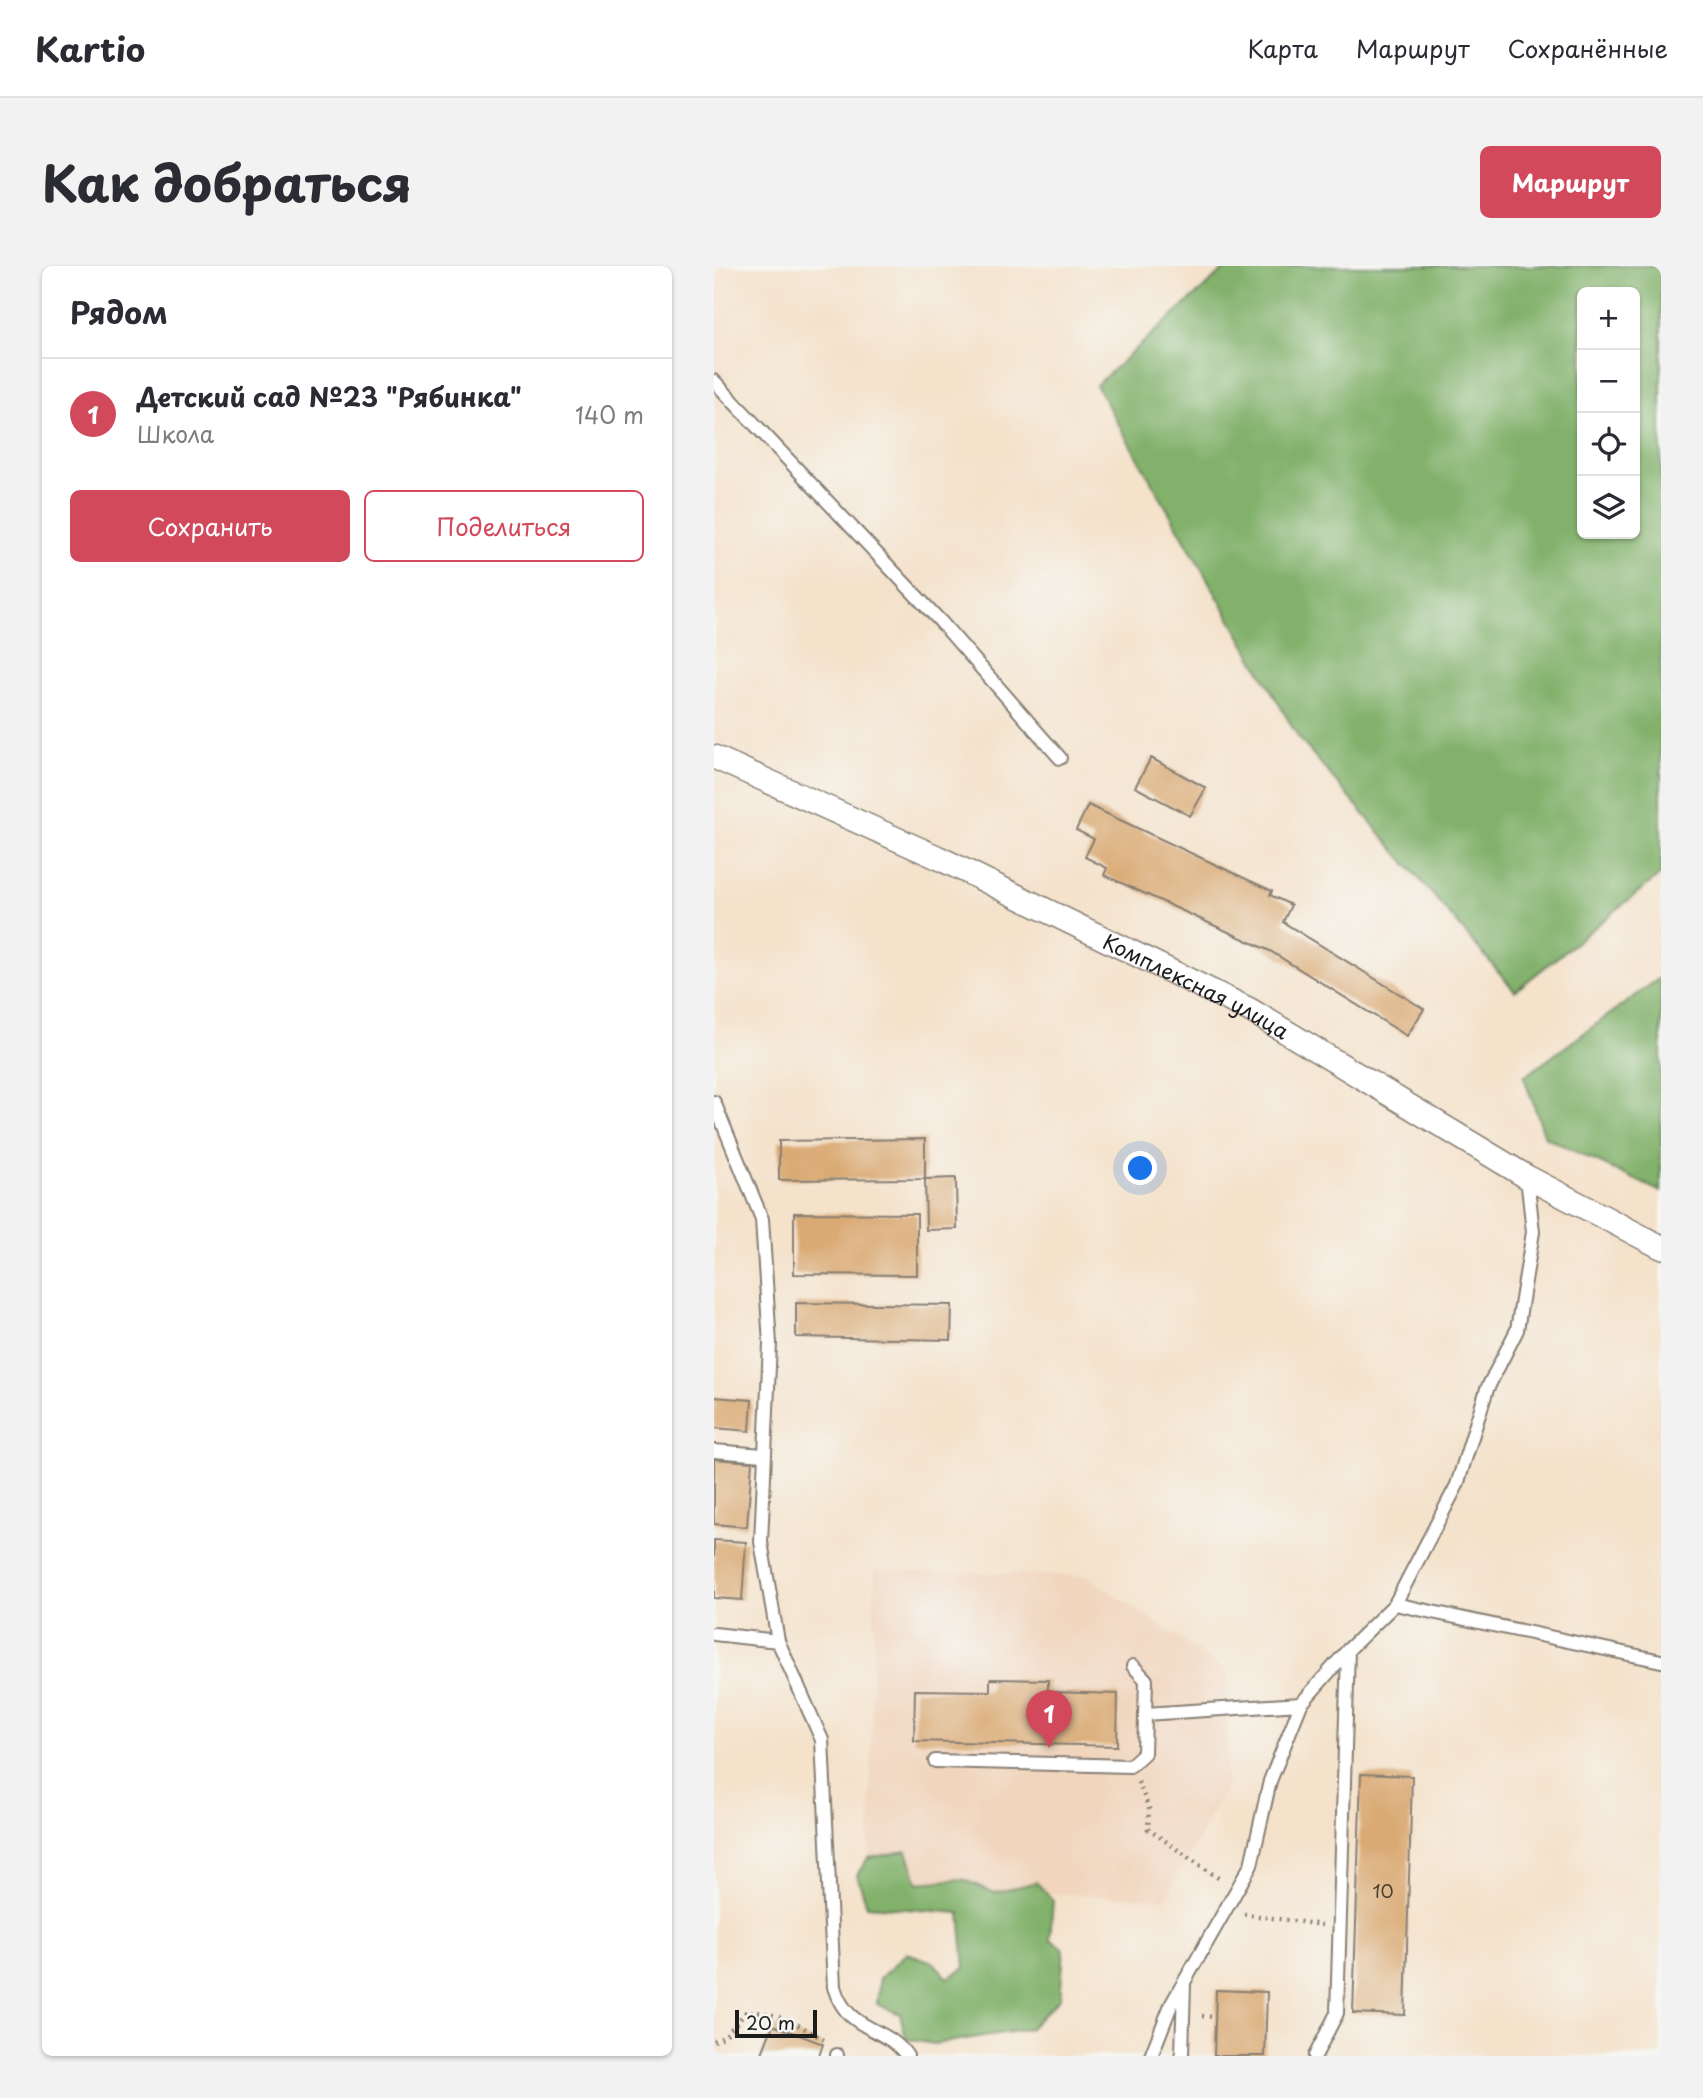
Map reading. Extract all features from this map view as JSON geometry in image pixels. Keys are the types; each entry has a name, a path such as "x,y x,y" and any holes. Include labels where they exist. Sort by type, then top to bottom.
{"street":[{"name":"Комплексная улица","path":"714,757 939,858 1250,1010 1527,1177 1661,1247"}],"lane":[{"path":"714,381 941,622 1060,758"},
{"path":"714,1102 762,1219 770,1344 761,1542 778,1641 822,1740 834,1987 839,2004 851,2018 901,2047 906,2056"},
{"path":"1151,2056 1184,1980 1251,1865 1270,1781 1301,1704 1348,1650 1395,1604 1457,1485 1487,1389 1517,1330 1533,1232 1527,1177"},
{"path":"714,1451 763,1455"},
{"path":"1395,1604 1661,1661"},
{"path":"714,1634 778,1641"},
{"path":"1315,2056 1337,2013 1348,1650"},
{"path":"935,1761 1130,1766 1144,1753 1146,1680 1133,1666"},
{"path":"1145,1714 1301,1704"},
{"path":"1182,2056 1184,1980"}],"path":[{"path":"1130,1766 1149,1808 1148,1829 1236,1891"},
{"path":"1225,1912 1340,1927"},
{"path":"714,2042 725,2036 746,2012 758,2011 803,2027 837,2053"}],"shaded area":[{"path":"875,1570 1087,1576 1228,1671 1226,1787 1166,1899 868,1885"}],"green space":[{"path":"1228,266 1661,266 1661,874 1515,991 1298,737 1096,385"},
{"path":"1661,977 1661,1192 1545,1137 1524,1077"},
{"path":"907,1851 918,1883 962,1879 995,1893 1036,1882 1053,1900 1050,1939 1064,1949 1060,1998 1029,2029 934,2044 906,2039 900,2014 877,2004 880,1978 907,1953 933,1962 948,1978 965,1968 960,1913 867,1906 857,1875 868,1858"}],"building":[{"path":"1151,758 1206,788 1190,816 1135,787"},
{"path":"1088,805 1272,891 1270,895 1291,905 1283,922 1424,1009 1407,1036 1270,951 1104,875 1107,868 1085,857 1094,839 1076,830"},
{"path":"925,1139 925,1179 779,1180 779,1141"},
{"path":"956,1178 957,1229 926,1230 925,1179"},
{"path":"794,1213 917,1214 917,1275 794,1274"},
{"path":"796,1303 952,1305 951,1340 796,1337"},
{"path":"714,1397 752,1400 750,1431 714,1428"},
{"path":"714,1459 752,1462 747,1527 714,1524"},
{"path":"714,1540 746,1542 742,1600 714,1598"},
{"path":"990,1679 1048,1680 1048,1692 1118,1694 1117,1746 914,1741 915,1690 990,1691"},
{"path":"1361,1774 1412,1776 1405,2015 1353,2013"},
{"path":"1216,1990 1267,1992 1265,2056 1214,2056"},
{"path":"773,2025 823,2044 819,2056 761,2056"}],"place":[{"name":"Детский сад №23 \"Рябинка\"","path":"1049,1748"}]}
